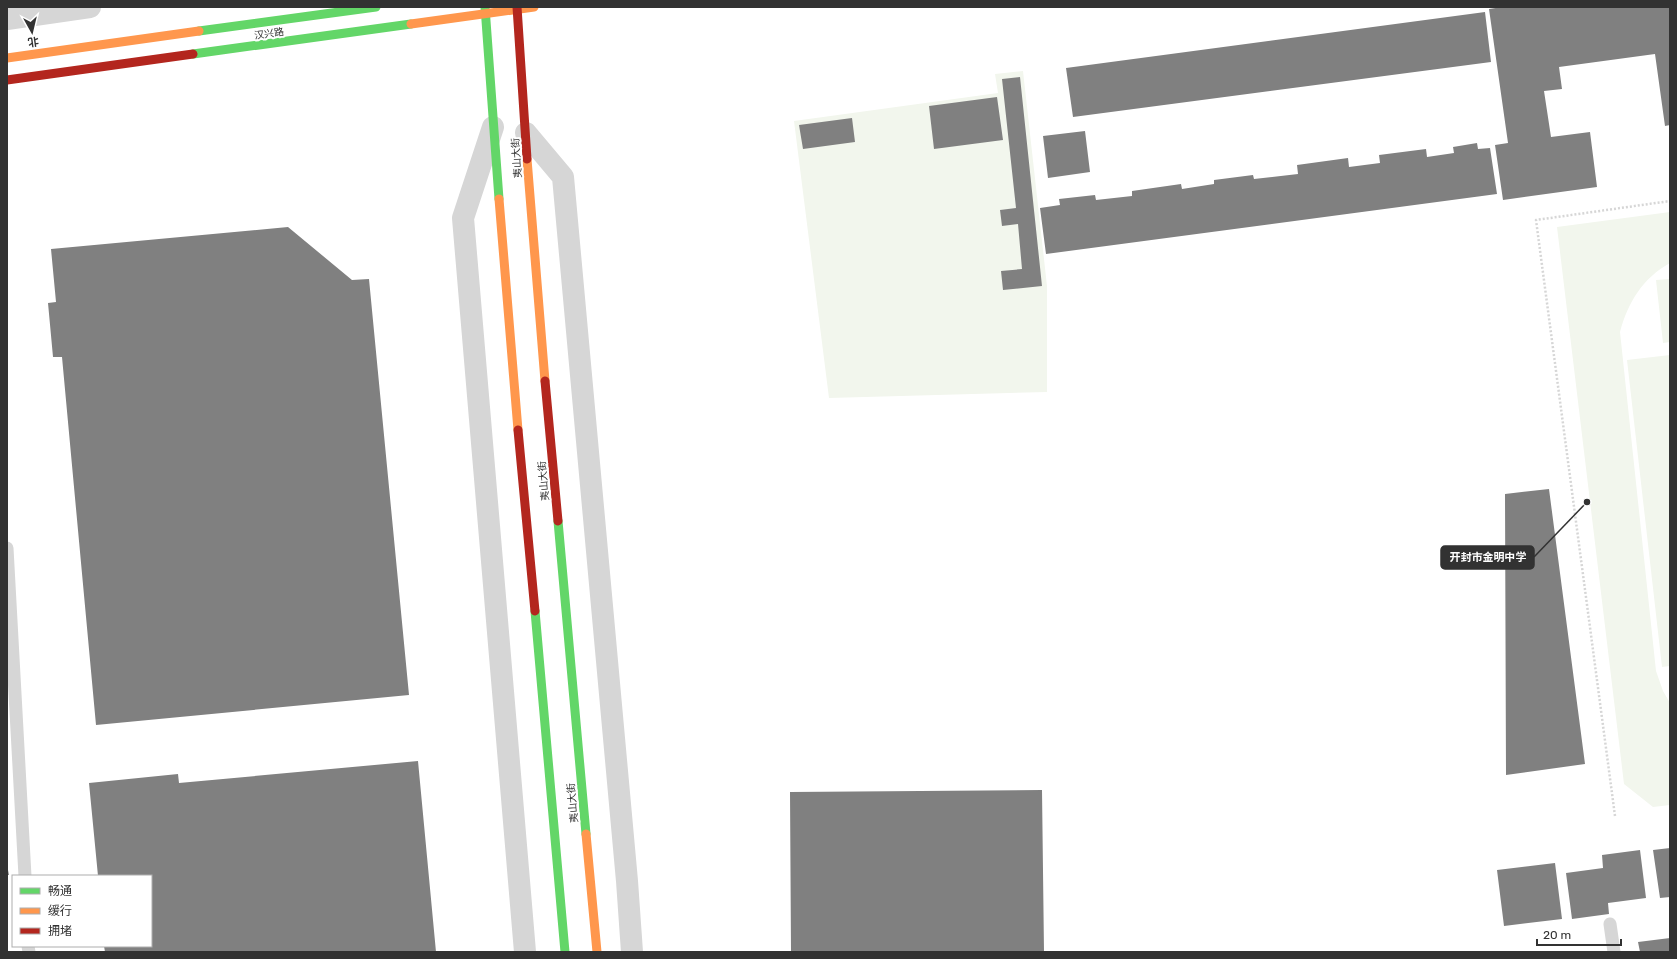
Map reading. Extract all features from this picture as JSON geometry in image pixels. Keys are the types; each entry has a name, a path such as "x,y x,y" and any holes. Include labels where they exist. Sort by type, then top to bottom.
{"main road":[{"name":"汉兴路","path":"7,58 372,7"},
{"name":"汉兴路","path":"7,80 485,10 534,7"},
{"name":"夷山大街","path":"517,8 534,254 597,952"},
{"name":"夷山大街","path":"485,10 503,257 565,952"}],"street":[{"path":"7,19 90,7"},
{"path":"493,127 463,218 525,952"},
{"path":"526,133 563,177 632,952"}],"lane":[{"path":"7,548 25,875"},
{"path":"1610,924 1614,952"}],"path":[{"path":"1614,816 1536,220 1670,201"}],"shaded area":[{"path":"1023,71 1047,286 1047,392 829,398 794,121 998,93 995,74"},
{"path":"1670,212 1670,263 1652,276 1638,292 1627,311 1620,332 1656,671 1663,691 1670,703 1670,805 1653,807 1624,784 1557,227"},
{"path":"1670,279 1670,342 1663,343 1656,280"},
{"path":"1670,355 1670,666 1662,667 1627,360"}],"building":[{"path":"1502,7 1670,7 1670,125 1665,126 1655,54 1559,67 1562,89 1544,91 1551,137 1590,132 1597,187 1503,200 1495,145 1508,143 1489,9"},
{"path":"1485,12 1491,62 1073,117 1066,68"},
{"path":"1020,77 1042,286 1003,290 1001,271 1022,269 1018,224 1002,226 1000,210 1016,208 1002,79"},
{"path":"997,97 1003,140 934,149 929,106"},
{"path":"852,118 855,142 803,149 799,125"},
{"path":"1085,131 1090,172 1048,178 1043,136"},
{"path":"1477,143 1478,149 1490,148 1497,194 1046,254 1040,208 1060,205 1059,199 1095,195 1096,200 1132,196 1132,191 1181,184 1182,189 1214,184 1214,180 1253,175 1254,179 1298,174 1297,165 1348,158 1349,167 1380,163 1379,155 1426,149 1427,157 1454,153 1453,147"},
{"path":"288,227 352,280 369,279 409,695 96,725 62,357 53,357 48,303 56,302 51,249"},
{"path":"1549,489 1585,764 1506,775 1505,494"},
{"path":"418,761 436,952 105,952 104,947 152,947 152,875 98,875 89,783 178,774 179,783"},
{"path":"1042,790 1044,952 791,952 790,792"},
{"path":"1670,848 1670,897 1660,898 1653,850"},
{"path":"1640,850 1646,898 1608,903 1609,914 1572,919 1566,873 1603,868 1602,855"},
{"path":"1555,863 1562,919 1504,926 1497,870"},
{"path":"1670,938 1670,952 1640,952 1638,942"}],"traffic: fast":[{"path":"199,31 376,7"},
{"path":"485,7 499,199"},
{"path":"193,54 411,24"},
{"path":"558,521 586,834"},
{"path":"535,611 565,952"}],"traffic: slow":[{"path":"411,24 534,7"},
{"path":"7,58 199,31"},
{"path":"527,159 545,381"},
{"path":"499,199 518,430"},
{"path":"586,834 597,952"}],"traffic: jam":[{"path":"517,7 527,159"},
{"path":"7,80 193,54"},
{"path":"545,381 558,521"},
{"path":"518,430 535,611"}],"place":[{"name":"开封市金明中学","path":"1587,502"}]}
